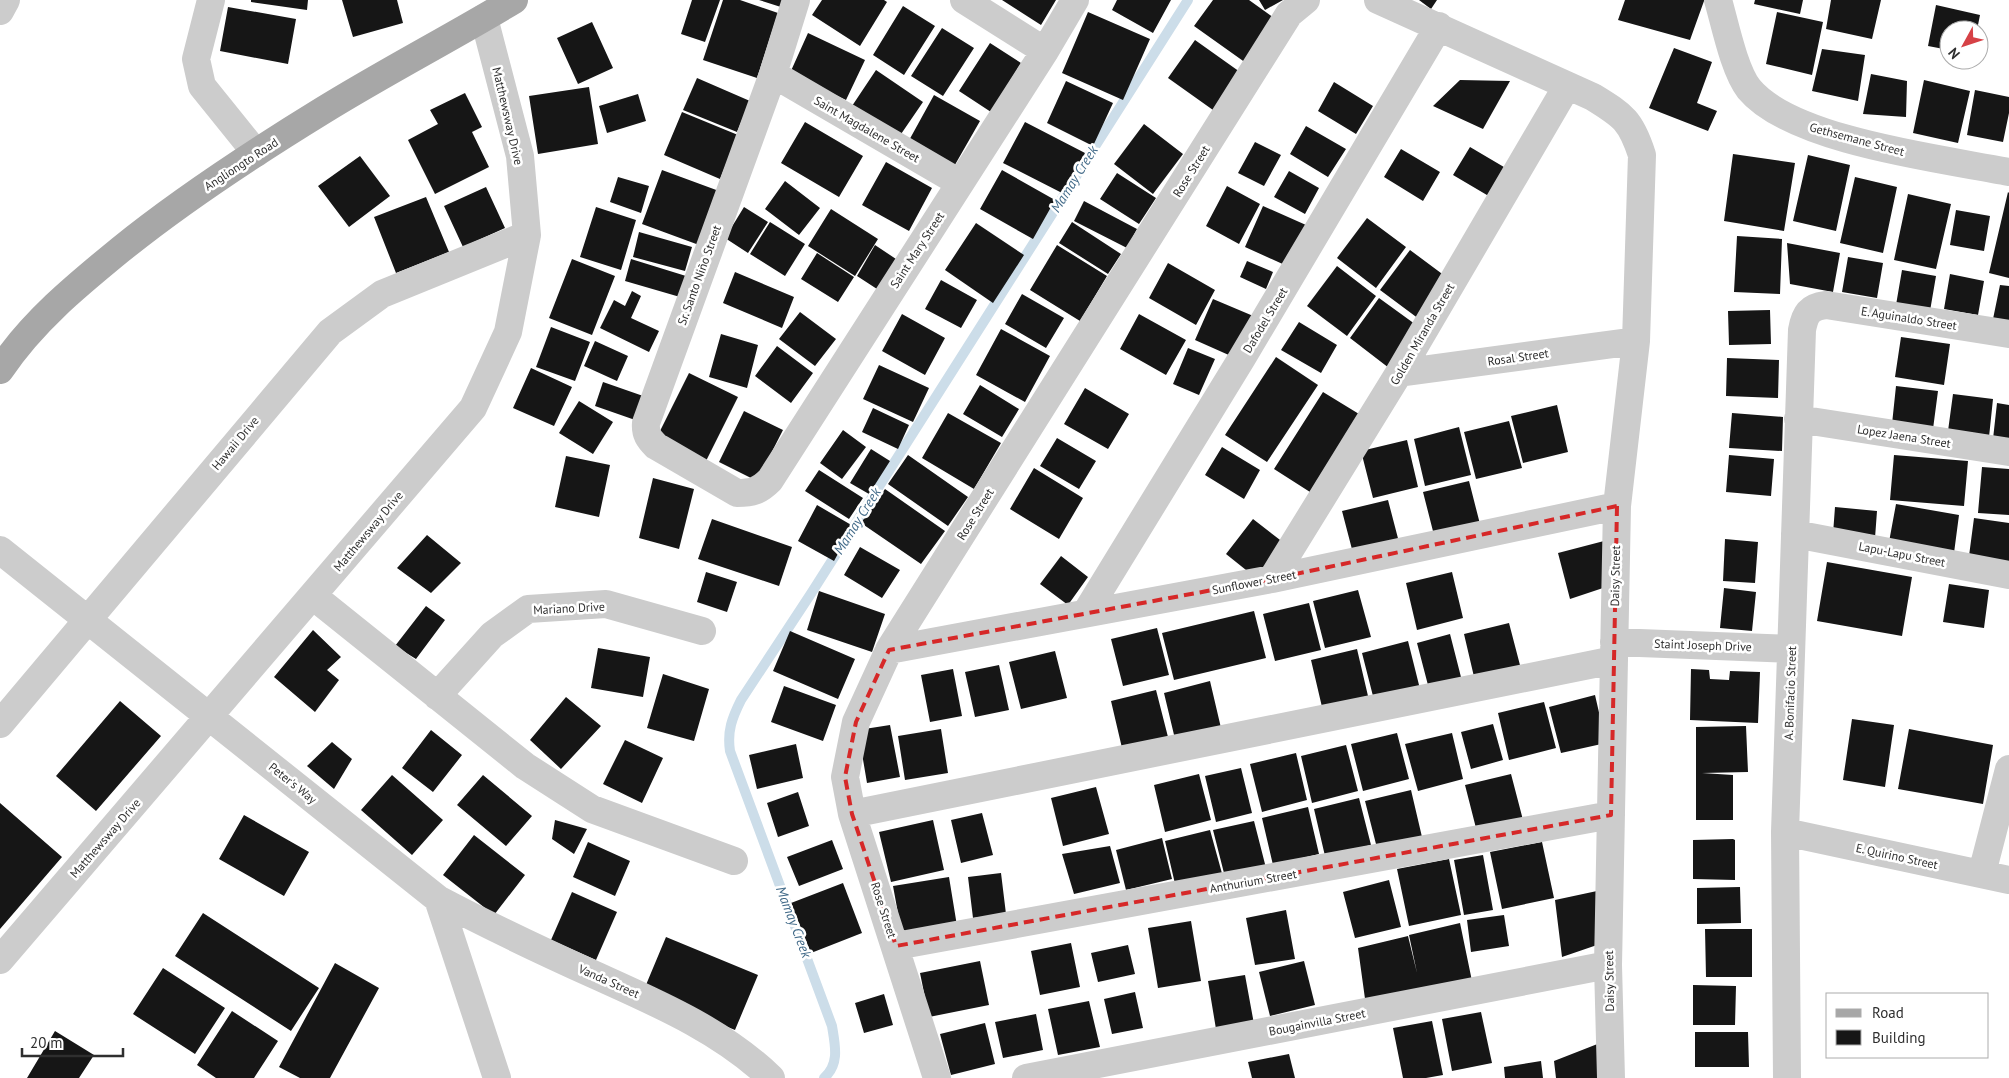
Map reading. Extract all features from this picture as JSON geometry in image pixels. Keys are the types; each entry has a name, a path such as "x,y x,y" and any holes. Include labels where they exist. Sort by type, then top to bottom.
{"main road":[{"name":"Angliongto Road","path":"0,370 11,354 52,308 145,230 256,153 322,111 514,0"}],"street":[{"path":"0,11 6,0"},
{"path":"211,0 196,59 202,86 256,153"},
{"name":"Sr. Santo Niño Street","path":"752,493 737,493 724,487 656,446 649,439 645,430 648,416 773,74 796,0"},
{"path":"964,0 1045,51"},
{"name":"Saint Mary Street","path":"752,493 761,489 770,480 1045,51 1075,0"},
{"name":"Rose Street","path":"937,1078 852,814 845,777 856,722 889,650 1290,14 1306,0"},
{"path":"1378,0 1439,26 1567,86"},
{"name":"Gethsemane Street","path":"1718,0 1735,59 1749,89 1779,114 1813,129 1898,151 2009,172"},
{"name":"Matthewsway Drive","path":"0,960 473,408 508,332 527,235 520,156 484,18"},
{"name":"Dafodel Street","path":"1087,612 1242,358 1439,26"},
{"name":"Saint Magdalene Street","path":"773,74 960,183"},
{"name":"Daisy Street","path":"1567,86 1593,97 1616,111 1634,130 1642,155 1636,341 1617,506 1608,965 1612,1078"},
{"name":"Golden Miranda Street","path":"1272,579 1400,373 1567,86"},
{"name":"Hawaii Drive","path":"0,724 86,619 330,332 382,294 527,235"},
{"name":"E. Aguinaldo Street","path":"1809,310 1826,305 2009,334"},
{"name":"A. Bonifacio Street","path":"1787,1078 1785,832 1802,330 1804,317 1809,310"},
{"name":"Rosal Street","path":"1400,373 1636,341"},
{"name":"Lopez Jaena Street","path":"1798,419 2009,452"},
{"name":"Sunflower Street","path":"889,650 1272,579 1617,506"},
{"name":"Lapu-Lapu Street","path":"1795,534 2009,575"},
{"name":"Peter's Way","path":"0,550 438,899"},
{"path":"312,596 525,766 592,809 734,861"},
{"name":"Mariano Drive","path":"437,696 492,635 528,609 606,604 702,631"},
{"name":"Staint Joseph Drive","path":"852,814 1614,651 1791,649"},
{"path":"1982,873 2009,769"},
{"name":"Anthurium Street","path":"896,946 1611,815"},
{"name":"E. Quirino Street","path":"1785,832 2009,880"},
{"path":"438,899 497,1078"},
{"name":"Vanda Street","path":"438,899 490,926 661,1005 702,1027 730,1044 771,1078"},
{"name":"Bougainvilla Street","path":"1026,1078 1608,965"}],"highlighted area":[{"path":"1617,506 1611,815 896,946 852,814 845,777 856,722 889,650 1272,579"}],"building":[{"path":"251,0 308,0 307,10 251,2"},
{"path":"342,0 397,0 403,23 353,37"},
{"path":"692,0 720,0 705,42 681,34"},
{"path":"723,0 740,0 778,13 757,78 703,60"},
{"path":"759,0 786,0 784,8"},
{"path":"822,0 884,0 887,2 860,46 812,15"},
{"path":"1002,0 1056,0 1041,25"},
{"path":"1117,0 1171,0 1153,33 1112,10"},
{"path":"1213,0 1249,0 1277,20 1246,63 1194,26"},
{"path":"1259,0 1283,0 1265,10"},
{"path":"1419,0 1437,0 1431,9"},
{"path":"1625,0 1704,1 1690,40 1618,20"},
{"path":"1755,0 1803,0 1800,14 1754,4"},
{"path":"1831,0 1881,0 1872,39 1826,29"},
{"path":"1936,5 1980,15 1979,20 1939,20 1939,48 1928,46"},
{"path":"903,6 935,26 904,75 873,55"},
{"path":"228,7 296,19 288,64 220,51"},
{"path":"1088,12 1150,39 1123,100 1062,73"},
{"path":"1777,12 1823,22 1812,75 1766,64"},
{"path":"592,22 613,68 578,84 557,38"},
{"path":"942,28 974,48 943,96 911,76"},
{"path":"808,33 865,60 846,100 790,73"},
{"path":"1195,40 1240,72 1213,110 1168,78"},
{"path":"990,43 1021,63 991,112 959,91"},
{"path":"1674,48 1712,62 1697,103 1717,111 1708,131 1649,108"},
{"path":"1822,49 1865,55 1858,101 1812,91"},
{"path":"876,70 923,102 899,137 852,106"},
{"path":"1871,74 1907,81 1906,117 1863,114"},
{"path":"697,78 750,101 737,132 683,110"},
{"path":"1460,80 1510,81 1483,129 1433,106"},
{"path":"1924,80 1970,91 1958,143 1913,133"},
{"path":"1066,81 1113,103 1093,146 1047,123"},
{"path":"1334,82 1373,106 1356,134 1318,111"},
{"path":"589,87 598,144 538,154 529,96"},
{"path":"1975,90 2009,97 2009,113 2003,142 1967,135"},
{"path":"465,93 482,127 472,132 489,167 435,194 408,140 438,124 430,110"},
{"path":"638,94 646,121 607,133 599,106"},
{"path":"934,95 980,121 952,170 907,144"},
{"path":"682,112 738,135 720,179 664,155"},
{"path":"805,122 863,156 839,197 781,163"},
{"path":"1025,122 1085,153 1064,194 1003,163"},
{"path":"1144,124 1183,154 1153,194 1114,164"},
{"path":"1306,126 1346,149 1328,177 1290,154"},
{"path":"1255,142 1281,155 1264,186 1238,173"},
{"path":"1470,147 1509,170 1492,198 1453,175"},
{"path":"1401,149 1440,172 1423,201 1384,177"},
{"path":"1733,154 1795,163 1784,231 1724,221"},
{"path":"1808,155 1850,165 1836,231 1793,221"},
{"path":"360,156 390,196 349,227 318,186"},
{"path":"886,162 932,188 909,231 862,205"},
{"path":"662,170 719,191 699,245 642,224"},
{"path":"1002,170 1055,200 1033,239 980,209"},
{"path":"1289,171 1319,188 1305,214 1274,197"},
{"path":"1117,173 1156,198 1139,224 1100,199"},
{"path":"618,177 649,186 641,213 610,202"},
{"path":"1855,177 1897,187 1883,253 1840,243"},
{"path":"785,181 820,208 799,235 765,209"},
{"path":"1227,186 1260,204 1239,244 1206,226"},
{"path":"486,187 505,228 463,247 444,206"},
{"path":"2009,193 2009,278 1989,273"},
{"path":"1908,194 1951,204 1936,269 1894,260"},
{"path":"426,197 449,252 396,273 374,217"},
{"path":"1084,201 1137,229 1127,248 1074,221"},
{"path":"1263,206 1306,225 1287,266 1245,247"},
{"path":"596,207 636,220 621,270 580,257"},
{"path":"744,207 768,222 748,253 725,238"},
{"path":"831,209 878,239 855,276 808,246"},
{"path":"1956,210 1990,216 1984,251 1950,245"},
{"path":"1367,218 1406,247 1376,288 1337,258"},
{"path":"770,222 805,244 785,276 750,254"},
{"path":"1072,222 1121,254 1108,274 1059,243"},
{"path":"976,223 1024,255 993,303 945,270"},
{"path":"639,232 692,247 685,271 633,257"},
{"path":"1737,236 1782,239 1780,294 1734,292"},
{"path":"1787,243 1840,253 1833,292 1790,284"},
{"path":"875,245 896,259 877,289 857,276"},
{"path":"1057,245 1107,276 1080,321 1030,290"},
{"path":"1410,250 1449,279 1419,319 1380,290"},
{"path":"817,253 854,277 838,302 801,279"},
{"path":"1848,257 1883,263 1877,298 1842,292"},
{"path":"572,259 615,276 592,335 549,318"},
{"path":"631,259 686,276 680,297 625,281"},
{"path":"1247,261 1273,272 1266,289 1240,277"},
{"path":"1168,263 1215,290 1196,325 1149,298"},
{"path":"1337,266 1376,296 1347,336 1307,306"},
{"path":"1902,270 1936,276 1930,311 1896,305"},
{"path":"735,272 794,297 782,328 723,303"},
{"path":"1950,274 1984,281 1978,315 1944,309"},
{"path":"941,280 977,300 961,328 925,309"},
{"path":"2000,285 2009,286 2009,322 1993,319"},
{"path":"632,291 641,296 631,318 659,331 649,352 600,328 614,300 625,306"},
{"path":"1022,294 1064,318 1046,348 1005,324"},
{"path":"1379,298 1419,327 1389,368 1350,338"},
{"path":"1213,299 1258,318 1240,360 1195,340"},
{"path":"1770,310 1771,344 1729,345 1728,311"},
{"path":"800,312 836,339 815,366 779,339"},
{"path":"902,314 945,338 925,375 882,351"},
{"path":"1139,314 1186,340 1166,375 1120,349"},
{"path":"1299,322 1337,345 1321,373 1281,350"},
{"path":"551,327 590,342 575,381 536,367"},
{"path":"1001,329 1050,356 1025,402 976,375"},
{"path":"721,334 758,345 747,388 709,377"},
{"path":"1901,337 1950,344 1944,385 1895,377"},
{"path":"595,341 628,356 617,381 584,366"},
{"path":"777,346 813,373 791,403 755,376"},
{"path":"1188,348 1215,359 1199,395 1173,384"},
{"path":"1276,357 1318,385 1267,462 1225,435"},
{"path":"1727,358 1779,360 1778,398 1726,396"},
{"path":"879,365 929,388 913,422 863,399"},
{"path":"531,368 572,387 554,426 513,408"},
{"path":"689,373 738,397 705,463 656,439"},
{"path":"603,382 646,397 638,421 595,406"},
{"path":"980,385 1019,409 1002,437 963,414"},
{"path":"1896,386 1938,391 1933,429 1892,424"},
{"path":"1085,388 1129,414 1108,449 1064,424"},
{"path":"1323,392 1359,414 1310,492 1274,469"},
{"path":"1953,394 1993,399 1989,437 1948,431"},
{"path":"579,401 613,422 593,454 559,433"},
{"path":"1997,403 2009,405 2009,441 1993,439"},
{"path":"1557,405 1568,452 1523,463 1511,416"},
{"path":"873,408 909,425 898,449 862,432"},
{"path":"744,411 783,430 757,481 719,462"},
{"path":"948,413 1001,443 974,489 922,458"},
{"path":"1732,413 1783,417 1782,451 1729,448"},
{"path":"1509,421 1522,468 1476,479 1464,432"},
{"path":"1459,427 1471,475 1425,486 1414,439"},
{"path":"843,430 866,447 842,479 820,463"},
{"path":"1057,438 1096,461 1079,489 1040,466"},
{"path":"1407,440 1418,487 1373,498 1361,451"},
{"path":"1222,447 1260,470 1244,499 1205,475"},
{"path":"871,449 890,461 869,494 850,483"},
{"path":"908,455 968,497 948,526 888,484"},
{"path":"1729,455 1774,459 1771,496 1726,492"},
{"path":"1894,455 1968,461 1964,506 1890,500"},
{"path":"566,456 610,465 599,517 555,507"},
{"path":"1982,467 2009,469 2009,515 1978,513"},
{"path":"1034,468 1083,498 1059,539 1010,509"},
{"path":"819,470 863,498 849,519 805,491"},
{"path":"653,478 694,489 679,549 639,538"},
{"path":"1469,481 1481,528 1435,539 1423,492"},
{"path":"885,489 945,531 921,564 861,523"},
{"path":"1388,500 1400,546 1354,557 1342,511"},
{"path":"1896,504 1959,515 1954,553 1889,542"},
{"path":"817,505 853,526 834,561 798,541"},
{"path":"1835,507 1877,511 1875,538 1833,534"},
{"path":"1974,518 2009,523 2009,562 1969,556"},
{"path":"712,519 792,547 779,586 698,559"},
{"path":"1253,519 1284,543 1256,578 1226,554"},
{"path":"427,535 461,563 431,593 397,568"},
{"path":"1725,539 1758,542 1755,583 1723,581"},
{"path":"1604,541 1609,586 1570,599 1558,553"},
{"path":"860,547 900,570 882,598 844,575"},
{"path":"1061,556 1088,577 1068,605 1040,584"},
{"path":"1827,562 1912,577 1902,636 1817,621"},
{"path":"706,572 737,582 727,612 697,602"},
{"path":"1452,572 1463,618 1417,630 1406,583"},
{"path":"1949,584 1989,590 1984,628 1943,622"},
{"path":"1724,588 1756,592 1752,631 1720,628"},
{"path":"1358,590 1371,637 1325,648 1313,601"},
{"path":"819,591 885,614 872,652 807,630"},
{"path":"1309,603 1321,650 1275,661 1263,614"},
{"path":"426,606 445,620 416,659 395,646"},
{"path":"1254,611 1266,658 1174,680 1162,633"},
{"path":"1509,623 1521,669 1475,681 1464,634"},
{"path":"1157,628 1169,675 1123,686 1111,639"},
{"path":"313,630 341,657 327,670 339,680 315,712 274,677"},
{"path":"790,631 855,659 838,699 773,671"},
{"path":"1450,634 1462,681 1429,689 1417,643"},
{"path":"1408,641 1420,689 1374,700 1362,653"},
{"path":"598,648 650,657 643,697 591,688"},
{"path":"1357,649 1368,696 1322,707 1311,660"},
{"path":"1055,651 1067,698 1021,709 1009,662"},
{"path":"999,665 1009,710 975,717 965,672"},
{"path":"953,669 962,716 930,722 921,675"},
{"path":"1691,669 1709,670 1710,679 1729,680 1730,671 1760,672 1758,723 1690,720"},
{"path":"663,674 709,689 694,741 647,728"},
{"path":"1210,681 1221,728 1175,739 1164,693"},
{"path":"784,686 836,705 823,741 771,722"},
{"path":"1156,690 1168,737 1122,748 1111,701"},
{"path":"1595,695 1606,743 1561,753 1549,707"},
{"path":"566,697 601,726 561,769 530,740"},
{"path":"120,701 161,736 96,811 56,776"},
{"path":"1544,702 1556,748 1509,760 1498,713"},
{"path":"1852,719 1894,725 1885,787 1843,780"},
{"path":"1493,724 1503,760 1471,769 1461,732"},
{"path":"890,725 900,777 867,783 858,730"},
{"path":"1746,726 1748,772 1702,773 1733,775 1733,820 1696,820 1696,727"},
{"path":"941,729 948,773 905,780 898,736"},
{"path":"1909,729 1993,745 1983,804 1898,789"},
{"path":"431,730 462,755 433,792 402,768"},
{"path":"1397,733 1409,779 1363,791 1351,744"},
{"path":"1452,733 1463,779 1418,791 1405,744"},
{"path":"625,740 663,758 642,803 603,784"},
{"path":"332,742 352,759 334,789 307,766"},
{"path":"796,744 803,778 757,789 749,755"},
{"path":"1346,745 1358,791 1312,803 1301,756"},
{"path":"1296,753 1307,800 1262,812 1250,764"},
{"path":"1241,768 1252,813 1216,822 1205,776"},
{"path":"1199,774 1211,820 1165,832 1154,785"},
{"path":"1511,774 1523,820 1477,832 1465,785"},
{"path":"392,775 443,820 412,855 361,810"},
{"path":"483,775 532,816 506,846 457,805"},
{"path":"1096,787 1109,834 1063,846 1051,798"},
{"path":"1411,790 1422,837 1377,848 1365,801"},
{"path":"798,792 809,826 778,837 767,803"},
{"path":"1359,798 1371,845 1325,856 1314,809"},
{"path":"0,803 62,857 0,929"},
{"path":"1308,807 1319,854 1273,865 1262,818"},
{"path":"982,813 993,855 961,863 951,820"},
{"path":"244,815 309,852 284,896 219,859"},
{"path":"555,820 587,829 574,854 552,839"},
{"path":"933,820 944,870 891,882 879,832"},
{"path":"1254,821 1266,868 1225,877 1213,830"},
{"path":"1210,830 1223,877 1176,888 1165,841"},
{"path":"474,835 525,875 494,915 443,875"},
{"path":"1162,838 1172,879 1126,890 1116,850"},
{"path":"832,840 843,869 799,886 787,857"},
{"path":"1693,840 1735,840 1735,880 1693,879"},
{"path":"588,842 630,861 615,896 573,877"},
{"path":"1542,842 1554,898 1502,909 1490,852"},
{"path":"1110,846 1120,883 1074,894 1062,854"},
{"path":"1483,855 1493,910 1464,915 1454,860"},
{"path":"1449,859 1461,915 1409,926 1397,869"},
{"path":"1001,873 1006,914 973,918 968,877"},
{"path":"949,877 957,926 902,935 893,886"},
{"path":"1389,880 1401,927 1355,938 1343,892"},
{"path":"843,883 862,933 811,953 791,903"},
{"path":"1740,887 1741,923 1697,924 1697,888"},
{"path":"1597,891 1597,945 1562,957 1555,900"},
{"path":"572,892 617,912 596,960 551,940"},
{"path":"1286,910 1295,959 1255,965 1246,918"},
{"path":"203,913 319,988 291,1031 175,956"},
{"path":"1504,915 1509,946 1471,952 1467,920"},
{"path":"1191,921 1201,981 1158,988 1148,928"},
{"path":"1460,923 1472,981 1366,1006 1358,948 1408,936 1417,973 1409,935"},
{"path":"1705,929 1752,929 1752,977 1706,977"},
{"path":"666,937 758,975 735,1030 643,992"},
{"path":"1071,943 1080,987 1040,995 1031,951"},
{"path":"1128,945 1135,974 1098,982 1091,953"},
{"path":"980,961 989,1005 929,1017 920,973"},
{"path":"1304,961 1315,1005 1270,1016 1259,972"},
{"path":"335,963 379,988 330,1078 300,1078 279,1067"},
{"path":"163,968 225,1008 195,1054 133,1014"},
{"path":"1245,975 1254,1024 1216,1029 1208,981"},
{"path":"1693,985 1736,986 1735,1025 1693,1025"},
{"path":"1135,992 1143,1028 1112,1034 1104,999"},
{"path":"884,994 893,1025 864,1033 855,1003"},
{"path":"1089,1001 1100,1047 1058,1055 1048,1009"},
{"path":"232,1011 278,1041 254,1078 216,1078 197,1065"},
{"path":"1481,1012 1492,1063 1452,1071 1442,1019"},
{"path":"1036,1014 1043,1050 1003,1058 995,1022"},
{"path":"1432,1021 1443,1075 1426,1078 1403,1078 1393,1028"},
{"path":"985,1023 995,1064 951,1075 940,1034"},
{"path":"55,1031 94,1055 79,1078 27,1078"},
{"path":"1695,1032 1748,1032 1749,1067 1695,1067"},
{"path":"1600,1043 1603,1078 1556,1078 1554,1061"},
{"path":"1289,1054 1295,1078 1252,1078 1248,1062"},
{"path":"1541,1061 1543,1078 1505,1078 1504,1067"}],"waterway":[{"name":"Mamay Creek","path":"824,1078 832,1067 835,1054 832,1026 730,751 729,737 733,719 741,700 812,592 1188,0"}]}
